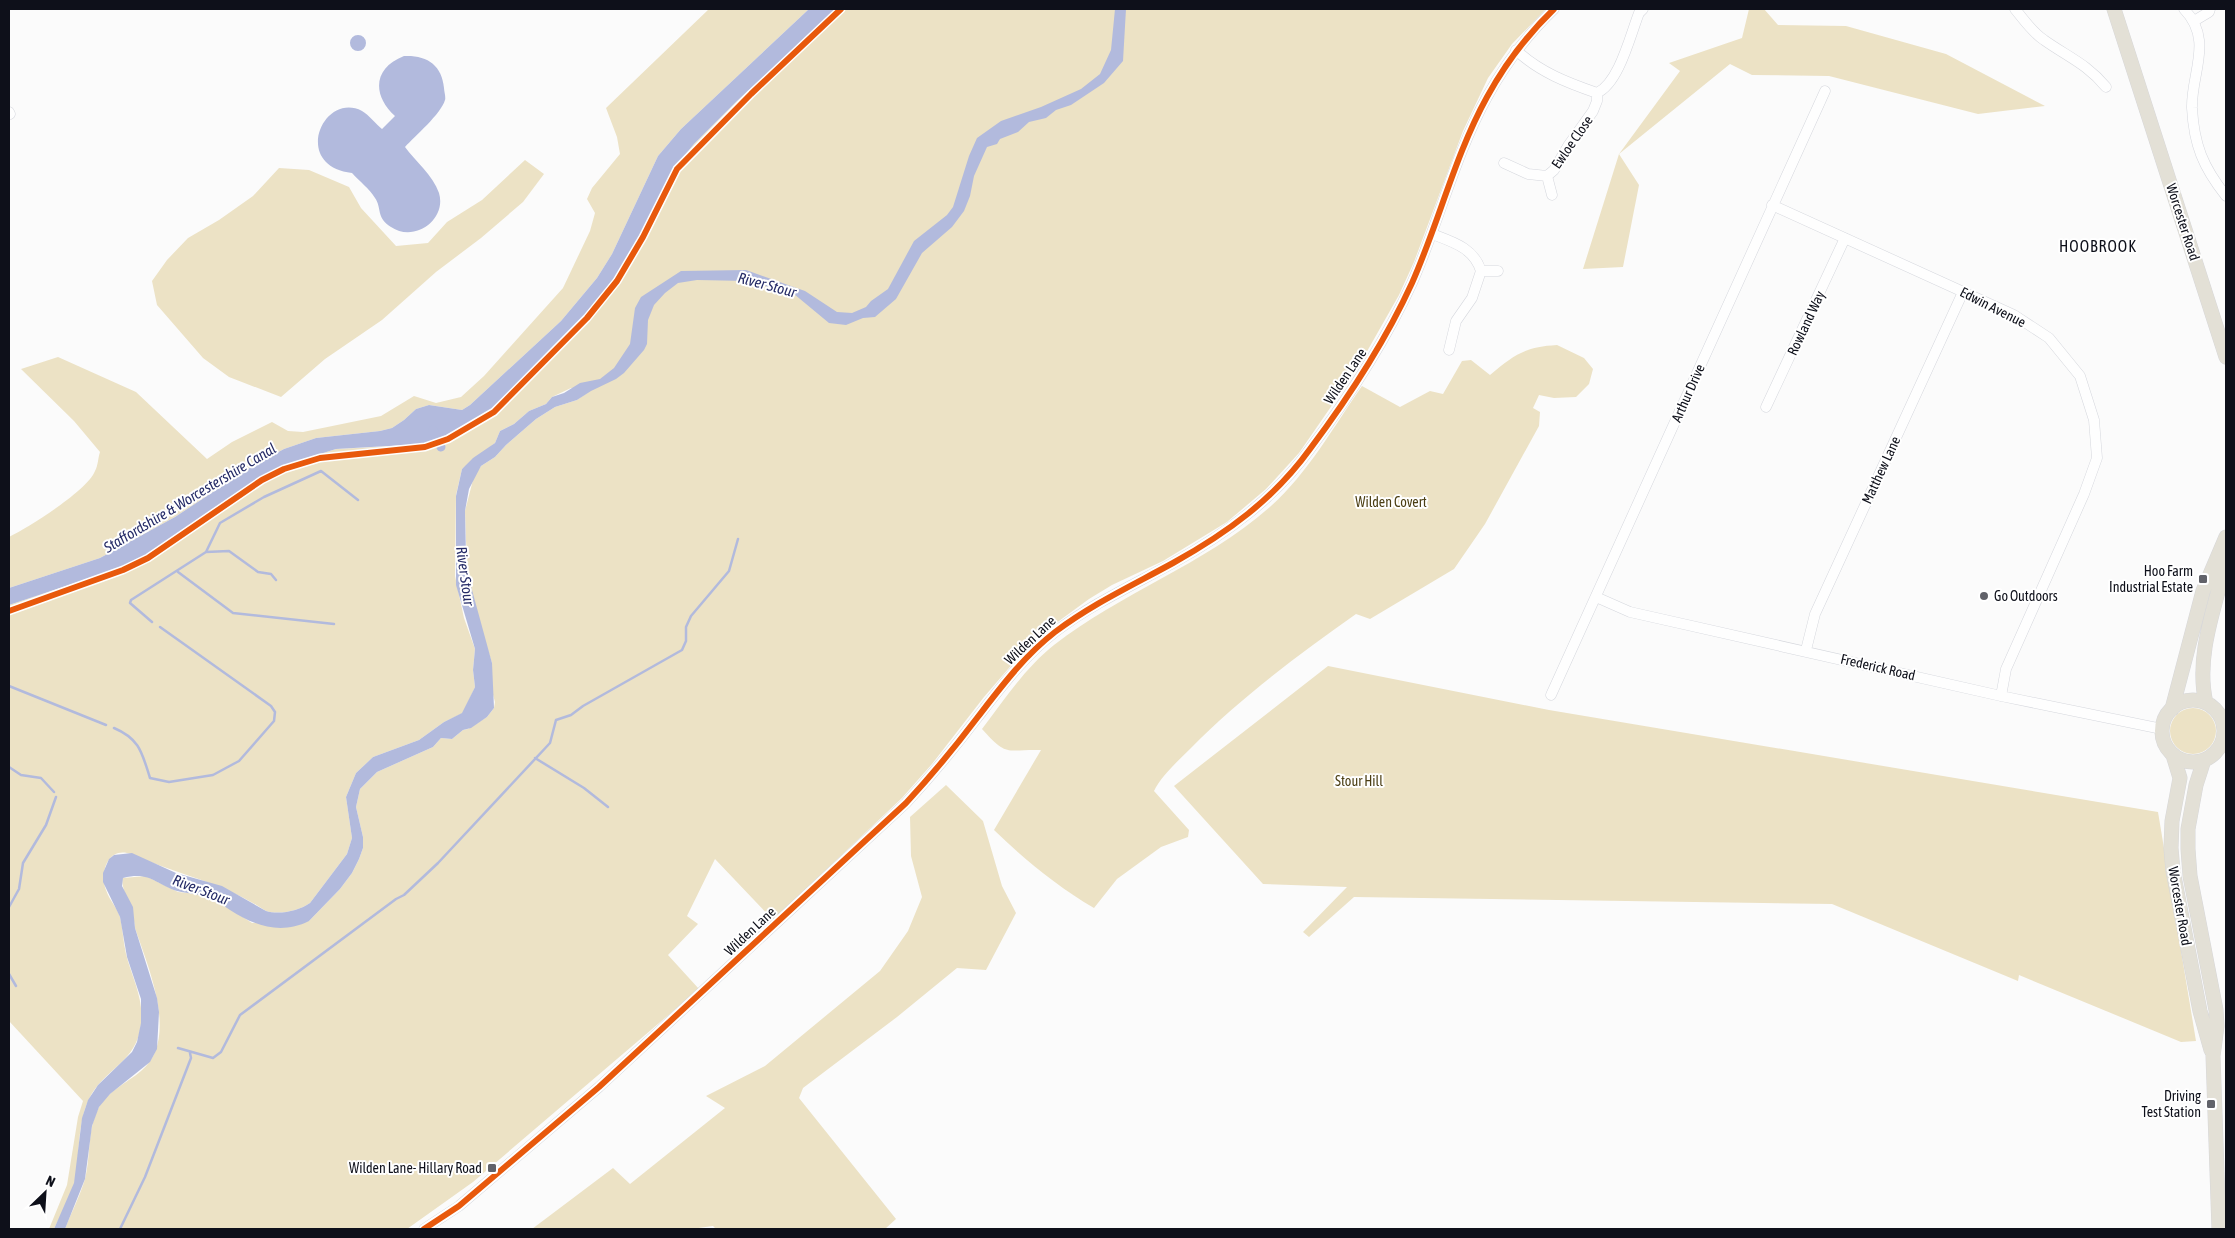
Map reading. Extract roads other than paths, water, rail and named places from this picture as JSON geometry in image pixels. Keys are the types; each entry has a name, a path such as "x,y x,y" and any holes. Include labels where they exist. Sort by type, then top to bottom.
{"highway":[{"name":"Worcester Road","path":"2104,9 2139,87"},
{"name":"Worcester Road","path":"2114,9 2226,357"},
{"path":"2162,729 2165,718 2172,709 2176,697 2203,591 2226,537"},
{"path":"2206,703 2202,683 2205,652 2226,562"},
{"path":"2172,709 2187,701 2206,703"},
{"name":"Worcester Road","path":"2206,703 2218,712 2225,733 2217,751 2204,760 2196,785 2188,829 2188,849 2190,876 2216,1010 2217,1026 2213,1056 2219,1229"},
{"name":"Worcester Road","path":"2162,729 2164,743 2173,755 2180,778 2172,821 2171,848 2173,871 2200,1011 2213,1056"},
{"path":"2173,755 2188,762 2204,760"}],"street":[{"name":"Wilden Lane","path":"424,1229 459,1206 599,1087 906,803 936,770 998,690 1028,656 1052,634 1078,614 1202,546 1239,522 1274,491 1310,449 1374,355 1399,309 1432,234 1482,107 1516,50 1554,9"},
{"path":"1516,50 1528,62 1543,70 1572,84 1597,93 1606,89 1617,72 1639,13 1643,9"},
{"path":"2015,9 2028,26 2043,40 2094,72 2106,87"},
{"path":"2184,9 2194,21 2200,42 2192,106 2196,143 2212,178 2226,196"},
{"path":"2194,21 2209,12 2210,9"},
{"name":"Arthur Drive","path":"1551,695 1824,91"},
{"name":"Ewloe Close","path":"1504,163 1528,174 1547,176 1554,170 1568,146 1593,111 1597,101 1597,93"},
{"path":"1547,176 1552,195"},
{"name":"Edwin Avenue","path":"1772,205 2014,315 2049,338 2080,376 2094,420 2097,458 2084,494 2006,669 2001,696"},
{"path":"1432,234 1454,242 1473,254 1481,271 1472,298 1456,321 1449,350"},
{"name":"Rowland Way","path":"1766,407 1845,238"},
{"path":"1481,271 1498,272"},
{"name":"Matthew Lane","path":"1806,650 1815,614 1963,292"},
{"name":"Frederick Road","path":"1596,597 1630,612 1806,650 2001,696 2162,729"}],"water":[{"path":"809,9 837,9 737,101 694,144 676,166 633,252 607,291 571,332 496,407 457,431 424,444 336,449 288,464 210,511 149,554 114,570 9,605 9,588 100,558 175,517 251,467 284,449 316,438 392,428 416,409 429,405 462,410 470,405 561,321 597,278 612,254 658,156 681,129"},
{"name":"River Stour","path":"1115,9 1126,9 1123,61 1104,83 1071,105 1056,110 1046,118 1029,122 1018,132 1000,139 997,144 987,147 974,176 970,196 964,211 952,227 922,253 896,299 875,317 863,318 846,325 829,323 794,294 772,290 766,286 747,281 697,280 678,283 654,305 648,320 647,344 624,373 577,400 555,407 536,419 495,457 481,466 469,489 465,511 466,555 469,579 492,663 494,708 487,717 471,728 463,730 452,739 441,738 433,747 377,772 360,789 356,807 363,837 363,848 359,859 352,873 340,889 309,921 288,927 268,927 239,916 209,897 177,891 146,877 132,876 123,878 122,886 133,907 135,928 157,998 159,1012 157,1049 150,1062 110,1094 99,1107 92,1126 85,1179 65,1229 54,1229 74,1183 82,1118 88,1100 98,1085 132,1052 137,1042 141,1023 141,999 127,957 120,917 103,882 103,873 109,859 114,855 132,853 176,873 222,886 266,911 277,913 289,911 310,903 347,854 352,838 346,797 356,773 373,757 419,740 444,722 462,713 475,687 473,670 475,649 456,585 456,496 462,469 473,458 495,443 500,431 514,424 529,411 546,404 552,397 564,393 580,383 600,379 614,368 630,344 635,308 641,297 681,271 746,270 805,291 837,312 852,313 866,307 888,289 914,241 947,215 953,207 969,156 977,138 1001,121 1041,107 1081,89 1100,74 1111,50"},
{"path":"355,35 361,35 366,40 364,49 355,51 350,46 350,40"},
{"path":"404,56 420,57 437,68 443,80 445,97 443,106 405,147 433,180 439,193 440,203 438,212 427,226 409,232 400,231 386,224 370,191 352,173 333,168 322,158 318,145 320,132 326,120 335,111 348,108 362,111 382,129 395,116 382,99 379,83 386,67"}],"waterway":[{"path":"433,430 441,447"},
{"path":"152,622 130,603 131,600 206,552 220,523 264,497 321,471 358,500"},
{"path":"178,1048 213,1058 221,1052 240,1015 404,895 438,863 550,743 556,720 571,715 583,706 682,650 686,641 686,627 691,616 729,571 738,539"},
{"path":"206,552 229,551 258,572 271,574 276,580"},
{"path":"178,572 233,613 334,624"},
{"path":"114,728 123,732 135,742 142,754 150,778 169,782 213,775 239,761 274,721 275,712 271,706 160,627"},
{"path":"9,686 106,725"},
{"path":"535,758 584,788 608,807"},
{"path":"9,767 21,775 41,778 54,792"},
{"path":"9,907 19,889 23,863 46,825 56,797"},
{"path":"9,974 16,986"},
{"path":"120,1229 145,1177 191,1058 190,1053"}],"place":[{"name":"Hoo Farm Industrial Estate","path":"2203,579"},
{"name":"Go Outdoors","path":"1984,596"},
{"name":"Driving Test Station","path":"2211,1104"},
{"name":"Wilden Lane- Hillary Road","path":"492,1168"}],"district":[{"name":"HOOBROOK","path":"2098,246"}],"water label":[{"name":"Staffordshire & Worcestershire Canal","path":"190,498"}],"park label":[{"name":"Wilden Covert","path":"1391,502"},
{"name":"Stour Hill","path":"1359,781"}]}
